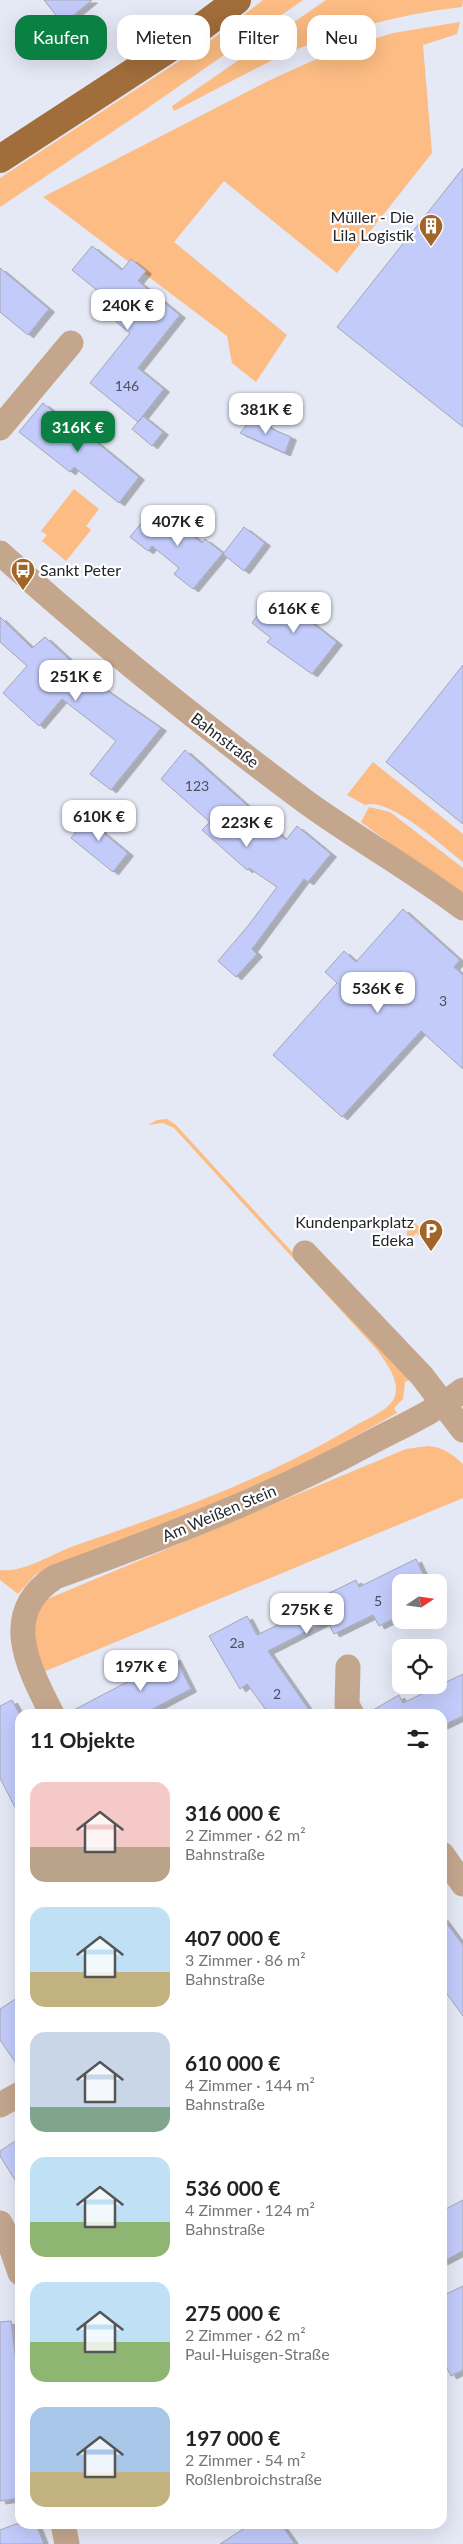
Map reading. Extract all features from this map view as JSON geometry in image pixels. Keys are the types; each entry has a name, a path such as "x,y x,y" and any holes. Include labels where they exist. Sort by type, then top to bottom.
{"main road":[{"path":"0,159 196,30 237,0"}],"street":[{"path":"0,428 71,343"},
{"name":"Bahnstraße","path":"0,553 91,634 191,714 308,803 463,908"},
{"path":"305,1253 422,1376 453,1397 463,1430"},
{"name":"Am Weißen Stein","path":"49,1709 24,1659 19,1639 19,1619 27,1598 41,1585 55,1577 238,1507 328,1466 453,1397"},
{"path":"348,1667 346,1705 349,1709"},
{"path":"447,1864 457,1884"},
{"path":"0,2105 15,2097"},
{"path":"0,2223 8,2238 15,2258"},
{"path":"65,2529 67,2544"}],"shaded area":[{"path":"263,0 303,0 281,15 244,15"},
{"path":"326,0 463,0 462,7 415,14 376,23 376,15 307,15 307,46 297,50 297,20"},
{"path":"460,22 457,34 423,45 432,153 337,273 224,181 174,242 287,335 256,382 232,363 227,336 43,197 268,81 314,60 376,60 376,38 393,33"},
{"path":"220,33 220,58 0,207 0,178 181,60 210,60 210,41"},
{"path":"239,60 272,60 174,111 172,106"},
{"path":"74,489 99,509 86,526 91,530 66,561 42,541 47,535 41,531"},
{"path":"373,762 463,834 463,862 416,824 401,815 375,804 365,805 347,795"},
{"path":"369,807 390,812 463,868 463,897 361,822"},
{"path":"167,1119 176,1125 409,1380 405,1382 403,1399 394,1408 397,1413 320,1456 233,1497 49,1568 35,1575 18,1594 0,1580 0,1570 18,1569 36,1563 71,1547 217,1494 288,1462 322,1444 378,1413 389,1405 395,1396 396,1384 394,1378 378,1351 174,1128 163,1123 148,1125 157,1120"},
{"path":"410,1219 425,1232 426,1242 416,1233 410,1240 407,1237 407,1221"},
{"path":"428,1446 447,1452 463,1464 463,1498 41,1673 28,1643 38,1603 406,1449"}],"building":[{"path":"44,0 92,0 74,15 56,15"},
{"name":"Müller - Die Lila Logistik","path":"463,168 463,427 337,327"},
{"path":"92,246 122,270 131,259 146,271 138,281 180,315 138,368 164,389 138,422 90,383 130,333 116,322 124,312 72,270"},
{"path":"0,268 49,309 28,335 0,312"},
{"path":"43,403 92,443 94,440 139,477 119,503 74,467 70,472 19,432"},
{"path":"255,415 272,429 291,437 285,453 240,433"},
{"path":"143,416 163,432 152,446 132,429"},
{"path":"162,510 202,543 205,539 223,553 193,589 174,574 179,568 152,546 148,551 130,537 147,516 153,520"},
{"path":"244,527 265,543 244,571 223,554"},
{"path":"274,593 337,642 312,674 267,642 271,638 252,623"},
{"path":"0,617 32,648 45,637 92,680 161,728 111,790 90,774 116,741 62,699 39,726 3,693 27,666 0,642"},
{"path":"463,665 463,824 386,762"},
{"path":"185,750 286,840 297,826 331,854 308,882 304,879 252,949 257,954 236,977 218,961 248,926 277,887 249,868 247,870 202,830 210,822 161,779"},
{"path":"94,809 108,820 100,830 128,853 113,872 71,838"},
{"path":"403,909 460,960 454,967 463,975 463,1069 421,1031 342,1117 273,1055 337,983 325,972 344,951 356,962"},
{"path":"416,1559 423,1574 392,1574 392,1620 379,1626 373,1615 334,1634 327,1621 268,1651 309,1709 265,1709 247,1684 240,1689 209,1636 247,1616 257,1635 319,1605 317,1599 356,1580 359,1587"},
{"path":"175,1657 191,1689 153,1709 76,1709"},
{"path":"463,1674 463,1716 447,1724 447,1709 375,1709 399,1695 403,1703 422,1694 447,1694 447,1682"},
{"path":"12,1700 17,1709 15,1709 15,1807 0,1778 0,1706"},
{"path":"447,1924 463,1945 463,2016 447,1994"},
{"path":"15,1999 15,2062 0,2040 0,2009"},
{"path":"15,2141 15,2180 0,2156 0,2151"},
{"path":"463,2200 463,2251 447,2259 447,2208"},
{"path":"463,2286 463,2370 451,2376 447,2368 447,2294"},
{"path":"11,2321 15,2353 15,2499 0,2501 0,2322"},
{"path":"15,2524 15,2529 38,2529 44,2544 0,2544 0,2530"},
{"path":"243,2529 284,2529 295,2544 220,2544"}],"place":[{"name":"Müller - Die Lila Logistik","path":"431,247"},
{"name":"Sankt Peter","path":"23,591"},
{"name":"Kundenparkplatz Edeka","path":"431,1252"}]}
